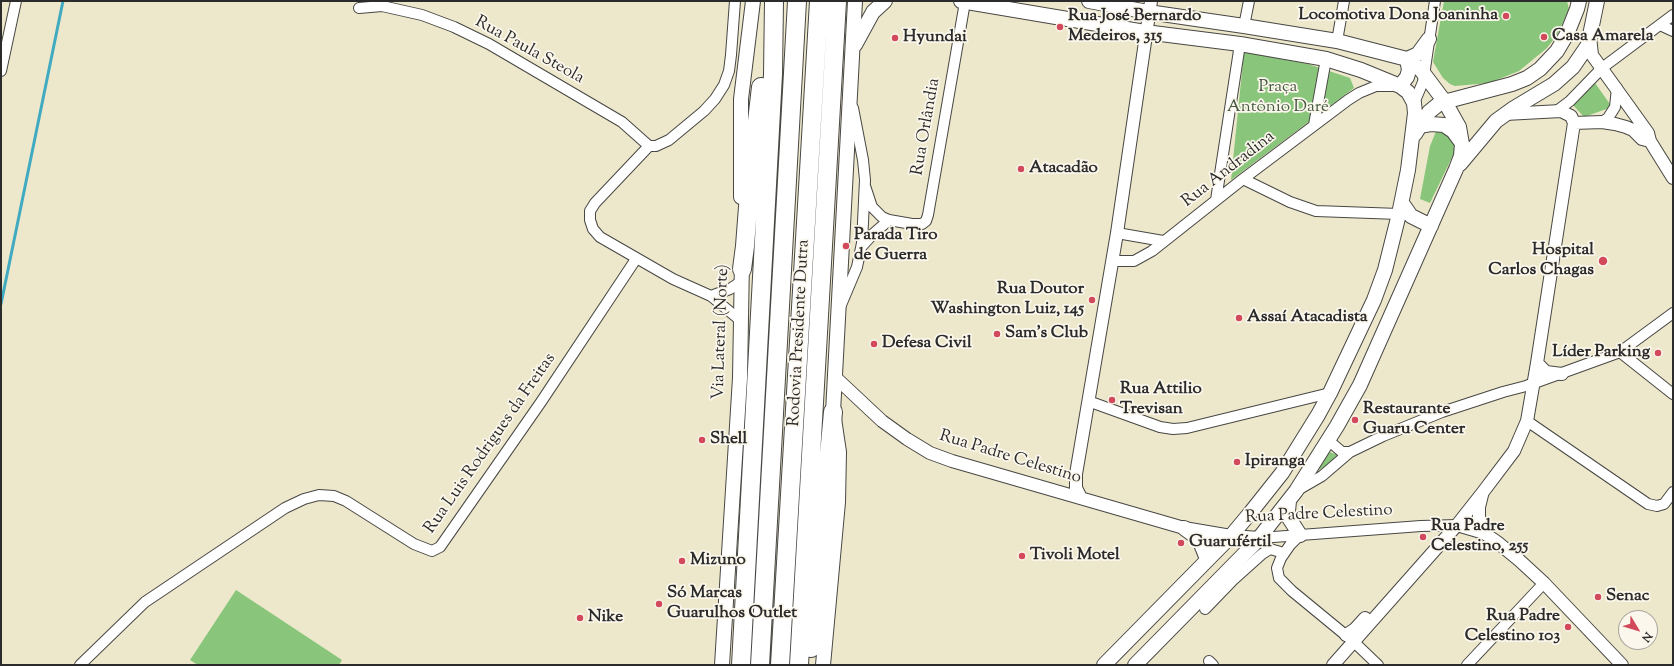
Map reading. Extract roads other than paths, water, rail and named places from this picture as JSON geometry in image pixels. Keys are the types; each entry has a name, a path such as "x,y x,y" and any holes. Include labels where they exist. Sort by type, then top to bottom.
{"highway":[{"path":"741,665 773,74 773,1"},
{"path":"742,275 750,181 773,1"},
{"path":"773,74 781,1"},
{"name":"Rodovia Presidente Dutra","path":"760,665 797,1"},
{"name":"Rodovia Presidente Dutra","path":"780,665 819,1"},
{"name":"Rodovia Presidente Dutra","path":"799,665 837,1"},
{"path":"805,665 811,656 833,412"}],"main road":[{"path":"823,665 838,502 838,452 833,412 855,1"},
{"path":"852,51 873,12 885,1"},
{"path":"962,1 1001,4 1145,32 1240,44 1326,59 1361,70 1400,86 1408,92 1414,103 1416,132 1400,209 1385,270 1374,300 1330,393 1282,473 1268,492 1231,536 1104,665"},
{"path":"1089,1 1150,6 1244,26 1337,41 1407,59 1417,66 1445,102 1459,127 1462,144 1461,156 1456,169 1360,385 1293,496 1260,538 1135,665"},
{"path":"1416,132 1429,112 1435,107 1445,102 1512,84 1527,78 1540,69 1557,51 1567,34 1579,1"},
{"path":"1456,169 1485,133 1506,114 1563,77 1582,56 1590,37 1597,1"},
{"name":"Via Lateral (Norte)","path":"722,665 739,386 742,275 741,99 753,2"},
{"path":"1407,59 1418,54 1429,39"},
{"path":"1400,86 1407,78 1409,70 1407,59"},
{"path":"1416,132 1431,124 1444,125 1456,134 1462,144"},
{"path":"1400,209 1410,216 1431,226"},
{"path":"1293,496 1288,511 1289,518 1300,535"},
{"path":"1184,528 1198,539 1207,559"}],"street":[{"path":"1,71 16,1"},
{"path":"735,1 729,71 724,85 715,99 704,111 669,140 656,146 649,146 595,203 590,211 590,220 593,229 600,237 673,279 711,296 741,321"},
{"path":"1244,26 1249,1"},
{"path":"1337,41 1344,1"},
{"path":"1414,103 1423,82 1435,1"},
{"name":"Rua Orlândia","path":"889,220 918,225 926,221 965,2"},
{"name":"Rua Paula Steola","path":"358,8 382,6 422,15 454,27 489,44 622,122 649,146"},
{"path":"1081,498 1076,488 1076,474 1117,233 1145,32 1150,6"},
{"path":"1558,110 1570,101 1602,68 1673,15"},
{"path":"1660,25 1673,31"},
{"path":"1590,37 1592,55 1648,133 1650,141 1673,178"},
{"path":"1216,200 1240,44"},
{"path":"1314,125 1326,59"},
{"name":"Rua Andradina","path":"1112,261 1134,261 1152,251 1243,179 1359,93 1376,86 1400,86"},
{"path":"1602,122 1608,118 1615,107 1617,88"},
{"path":"839,311 855,272 862,246 865,186 863,160 849,93"},
{"path":"1334,665 1350,639 1394,596 1457,525 1514,451 1527,421 1574,123 1568,114 1558,110 1506,114"},
{"path":"1574,123 1602,122 1626,127 1642,139 1650,141"},
{"path":"1243,179 1290,202 1316,211 1400,209"},
{"path":"862,246 889,220 882,217 872,207 865,186"},
{"path":"1117,233 1163,241"},
{"name":"Rua Luis Rodrigues da Freitas","path":"80,665 145,602 285,508 304,499 320,495 334,496 346,501 414,544 432,551 440,547 537,408 636,259"},
{"path":"711,296 730,290 742,275"},
{"path":"1293,496 1322,476 1350,452 1411,424 1562,374 1620,352 1673,313"},
{"path":"1620,352 1673,394"},
{"path":"1537,363 1546,372 1562,374"},
{"name":"Rua Padre Celestino","path":"835,377 882,421 907,439 938,456 1184,528 1231,536 1260,538 1457,525 1484,533 1502,546 1544,584 1622,665"},
{"path":"1088,401 1160,427 1173,429 1187,428 1330,393"},
{"path":"1527,421 1648,504 1657,506 1664,504 1673,492"},
{"path":"1328,440 1342,452 1350,452"},
{"path":"1057,491 1076,474"},
{"path":"1483,492 1479,507 1479,517 1480,525 1484,533"},
{"path":"1300,535 1284,553 1277,568 1279,578 1287,587 1350,639 1378,665"},
{"path":"1205,609 1233,580 1262,554 1270,549 1284,553"},
{"path":"1467,665 1544,584"}],"waterway":[{"path":"1,304 63,1"}],"place":[{"name":"Locomotiva Dona Joaninha","path":"1506,16"},
{"name":"Rua José Bernardo Medeiros, 315","path":"1060,27"},
{"name":"Casa Amarela","path":"1544,37"},
{"name":"Hyundai","path":"895,38"},
{"name":"Atacadão","path":"1021,169"},
{"name":"Parada Tiro de Guerra","path":"846,246"},
{"name":"Hospital Carlos Chagas","path":"1603,261"},
{"name":"Rua Doutor Washington Luiz, 145","path":"1092,300"},
{"name":"Assaí Atacadista","path":"1239,318"},
{"name":"Sam's Club","path":"997,334"},
{"name":"Defesa Civil","path":"874,344"},
{"name":"Líder Parking","path":"1658,353"},
{"name":"Rua Attilio Trevisan","path":"1112,400"},
{"name":"Restaurante Guaru Center","path":"1355,420"},
{"name":"Shell","path":"702,440"},
{"name":"Ipiranga","path":"1237,462"},
{"name":"Rua Padre Celestino, 255","path":"1423,537"},
{"name":"Guarufértil","path":"1181,543"},
{"name":"Tivoli Motel","path":"1022,556"},
{"name":"Mizuno","path":"682,561"},
{"name":"Senac","path":"1598,597"},
{"name":"Só Marcas Guarulhos Outlet","path":"659,604"},
{"name":"Nike","path":"580,618"},
{"name":"Rua Padre Celestino 103","path":"1568,627"}],"park label":[{"name":"Praça Antônio Daré","path":"1278,98"}]}
